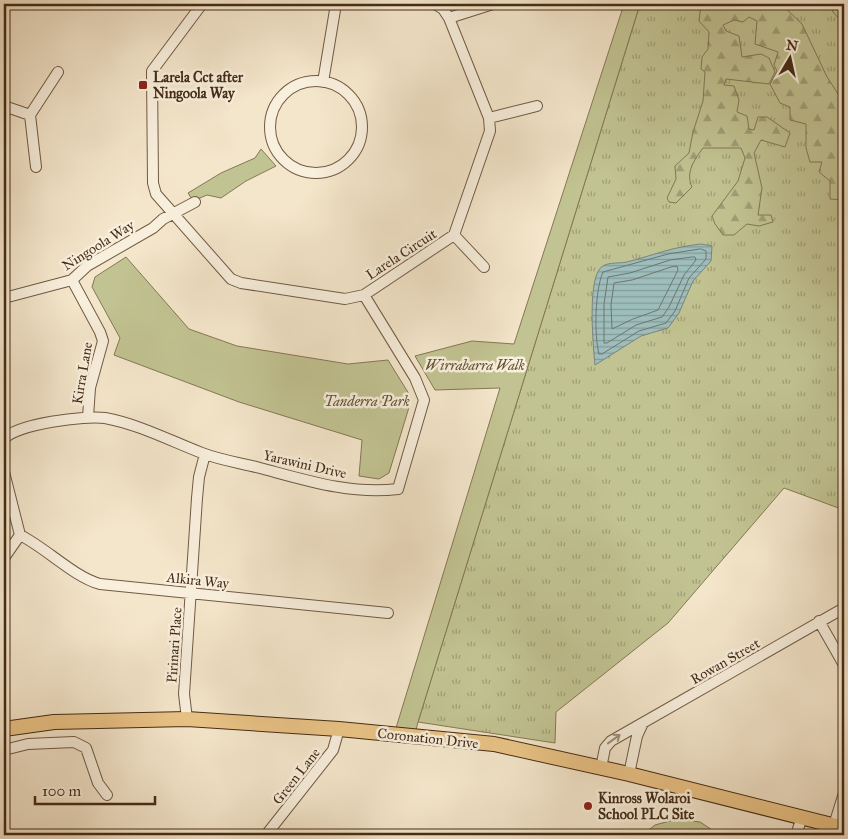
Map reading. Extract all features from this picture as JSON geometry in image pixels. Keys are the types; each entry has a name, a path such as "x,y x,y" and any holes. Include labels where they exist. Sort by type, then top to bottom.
{"main road":[{"name":"Coronation Drive","path":"4,729 54,722 187,719 339,729 494,744 629,774 839,826"}],"street":[{"name":"Larela Circuit","path":"202,4 155,66 151,77 154,190 226,275 236,281 345,299 364,295 454,234 490,131 490,118"},
{"path":"323,82 336,4"},
{"path":"435,4 443,9 449,18 490,118 537,106"},
{"path":"449,18 493,4"},
{"path":"36,167 30,115 58,72"},
{"path":"323,82 339,87 354,101 362,119 362,137 354,155 344,164 326,173 309,173 290,166 278,152 272,141 271,120 278,102 291,89 301,84 323,82"},
{"path":"4,106 30,115"},
{"path":"174,214 195,202"},
{"name":"Ningoola Way","path":"4,298 72,280 87,266 174,214"},
{"path":"454,234 484,267"},
{"name":"Kirra Lane","path":"72,280 103,341 90,388 88,417"},
{"name":"Yarawini Drive","path":"4,439 13,432 70,418 88,417 119,422 205,454 334,486 383,491 398,489 424,400 415,378 364,295"},
{"name":"Pirinari Place","path":"187,719 184,694 199,477 205,454"},
{"path":"4,472 20,535 4,558"},
{"name":"Alkira Way","path":"20,535 38,543 95,583 388,613"},
{"name":"Rowan Street","path":"601,768 608,743 635,725 644,723 844,608"},
{"path":"819,622 844,665"},
{"path":"629,774 637,736 644,723"},
{"name":"Green Lane","path":"266,835 333,750 339,729"},
{"path":"4,750 28,744 74,742 82,744 86,748 98,783 106,795"},
{"path":"839,826 844,793"},
{"path":"796,835 802,816"}],"green space":[{"name":"Wirrabarra Walk","path":"624,4 640,4 416,730 396,728 500,388 435,390 415,356 472,341 514,344"},
{"path":"640,4 844,4 844,510 784,488 668,623 556,712 555,743 418,722"},
{"path":"701,4 781,4 802,24 827,77 844,103 844,200 830,199 830,181 819,172 822,162 810,162 806,148 806,124 790,120 790,107 780,103 770,84 777,71 774,65 778,52 755,44 757,21 749,17 743,22 734,20 723,25 726,31 739,36 742,57 761,54 769,58 775,72 769,84 726,79 724,85 734,86 739,100 737,112 747,116 749,129 754,130 758,117 767,117 790,133 785,147 761,140 754,153 762,188 758,215 771,215 773,222 759,226 747,224 734,235 723,235 715,224 712,216 738,181 745,158 741,148 703,148 690,171 692,187 676,203 669,202 667,198 676,179 675,166 689,153 693,132 703,101 705,72 701,69 702,57 708,49 709,32 699,21"},
{"path":"830,4 844,4 844,24 833,12"},
{"path":"261,149 276,166 246,181 221,198 207,195 193,201 188,193 221,173 255,158"},
{"name":"Tanderra Park","path":"126,257 189,329 237,346 348,364 388,360 409,394 410,404 389,473 379,479 359,476 362,440 239,402 114,355 120,338 92,287 95,277"},
{"path":"677,819 700,822 720,835 642,835 655,825"}],"water":[{"path":"701,244 712,246 711,261 693,281 679,313 668,328 641,336 595,365 592,302 593,289 601,267 608,264 627,262 672,249"}],"place":[{"name":"Larela Cct after Ningoola Way","path":"143,85"},
{"name":"Kinross Wolaroi School PLC Site","path":"588,806"}]}
